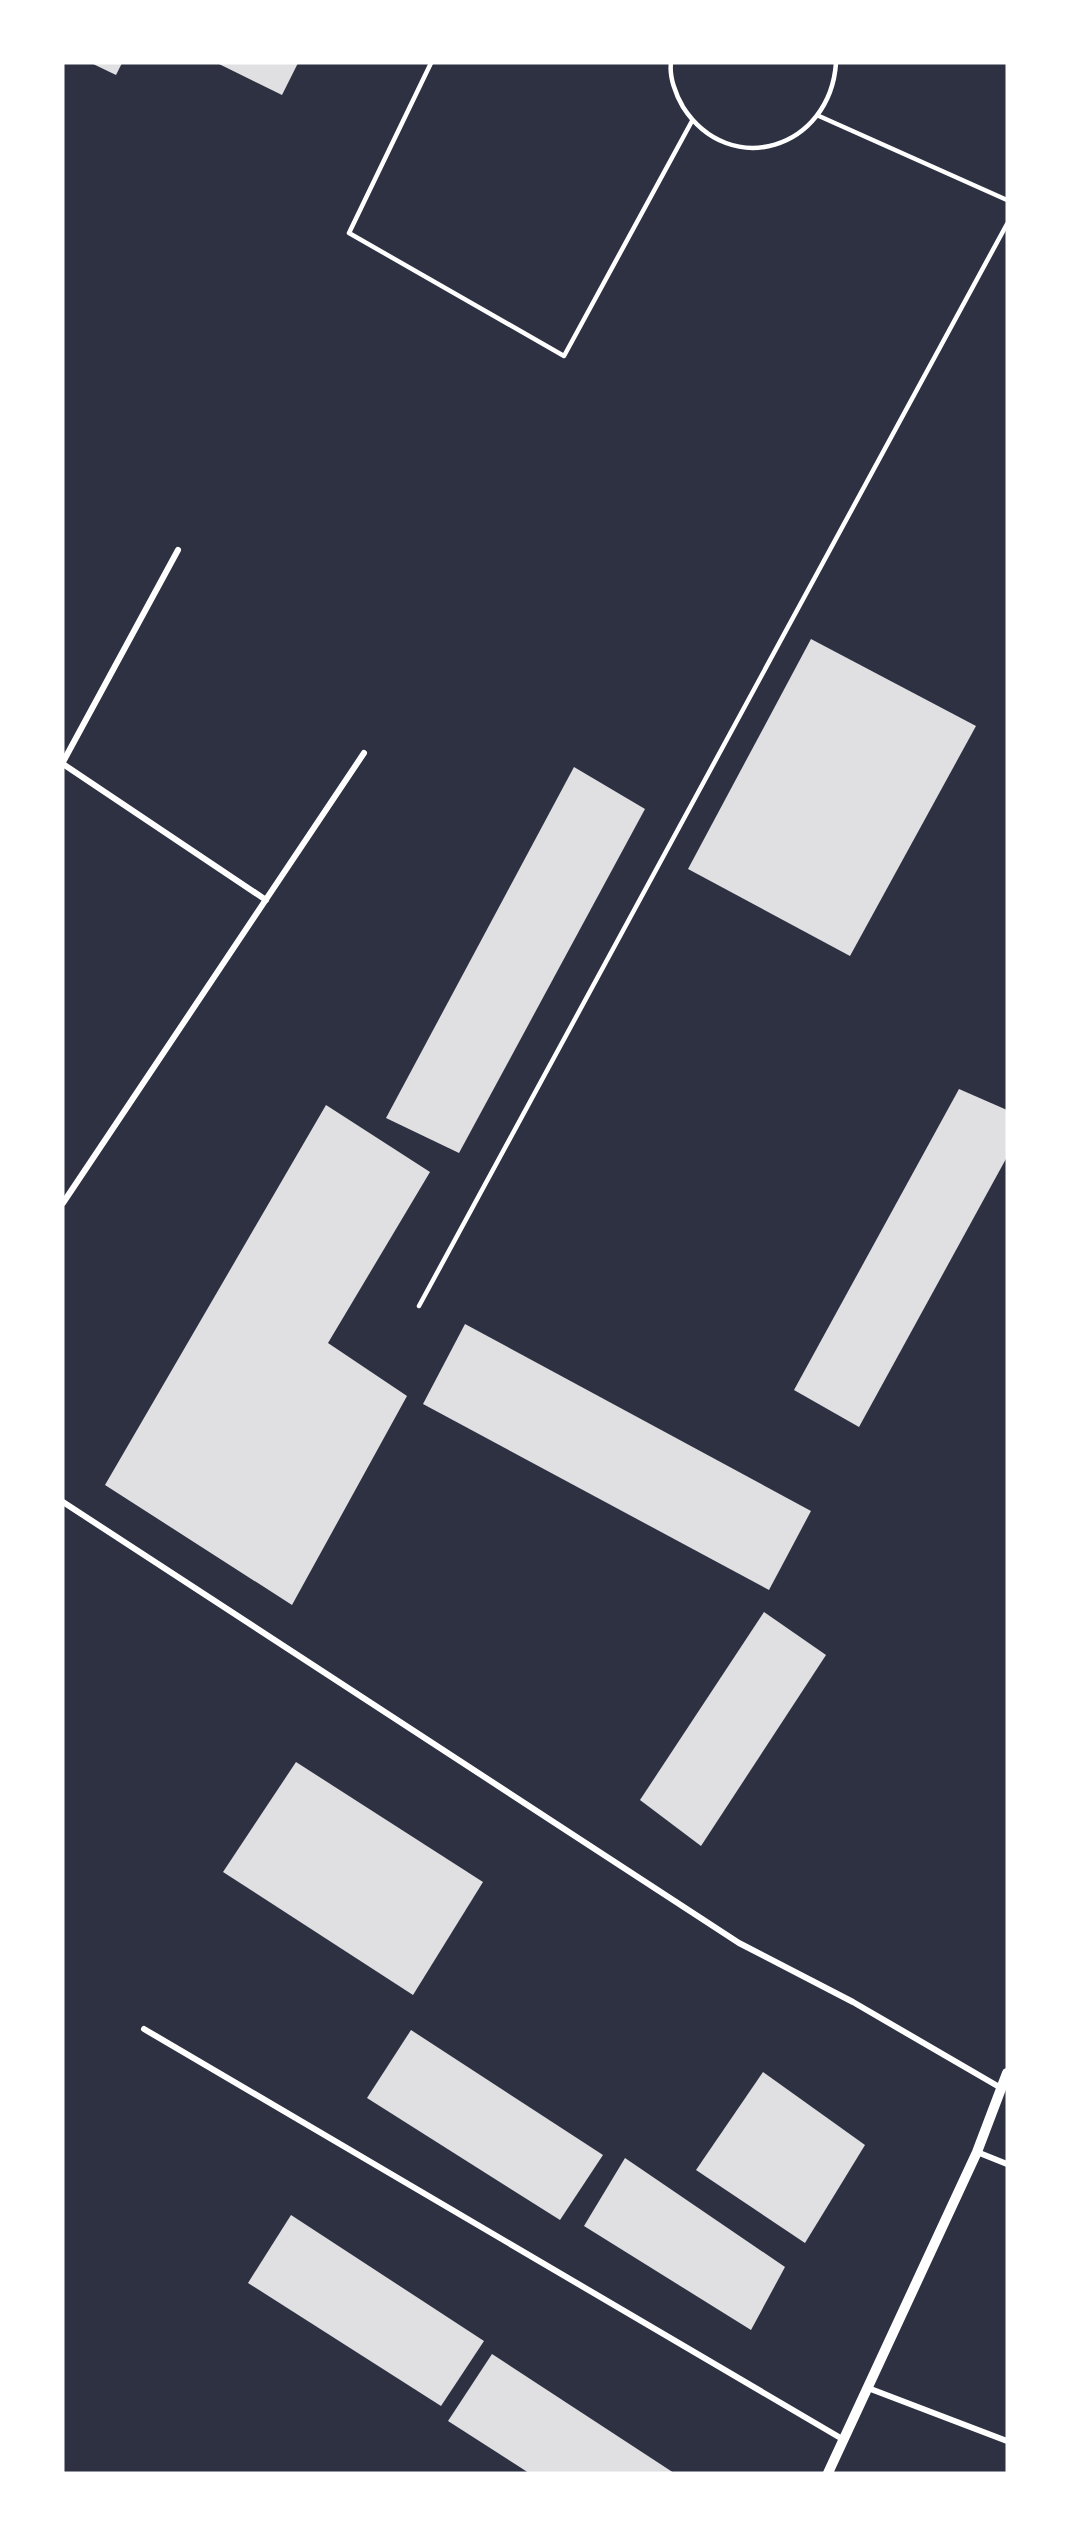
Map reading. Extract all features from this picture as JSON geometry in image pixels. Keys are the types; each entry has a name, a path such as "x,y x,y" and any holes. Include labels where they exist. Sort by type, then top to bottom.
{"street":[{"path":"178,550 63,763 266,900"},
{"path":"63,1203 364,753"},
{"path":"63,1502 739,1943 852,2002 1001,2088"},
{"path":"144,2029 844,2440"},
{"path":"828,2473 977,2152 1007,2073"},
{"path":"977,2152 1007,2164"},
{"path":"868,2388 1007,2441"}],"lane":[{"path":"431,63 349,233 564,356 692,121"},
{"path":"671,63 677,96 692,121 724,143 753,148 770,146 798,136 819,116 835,83 836,63"},
{"path":"819,116 1007,200"},
{"path":"419,1306 1007,224"}],"building":[{"path":"91,63 122,63 116,75"},
{"path":"217,63 298,63 282,95"},
{"path":"811,639 976,726 850,956 688,869"},
{"path":"574,767 645,809 459,1153 386,1118"},
{"path":"959,1089 1007,1110 1007,1157 859,1427 794,1390"},
{"path":"326,1105 430,1172 328,1343 407,1396 292,1605 105,1485"},
{"path":"465,1324 811,1511 769,1590 423,1404"},
{"path":"764,1612 826,1655 701,1846 640,1800"},
{"path":"296,1762 483,1882 413,1995 223,1872"},
{"path":"411,2030 603,2155 560,2220 367,2098"},
{"path":"763,2072 865,2145 805,2243 696,2170"},
{"path":"625,2158 785,2267 751,2330 584,2226"},
{"path":"291,2215 484,2341 441,2406 248,2283"},
{"path":"492,2354 674,2473 529,2473 448,2421"}]}
